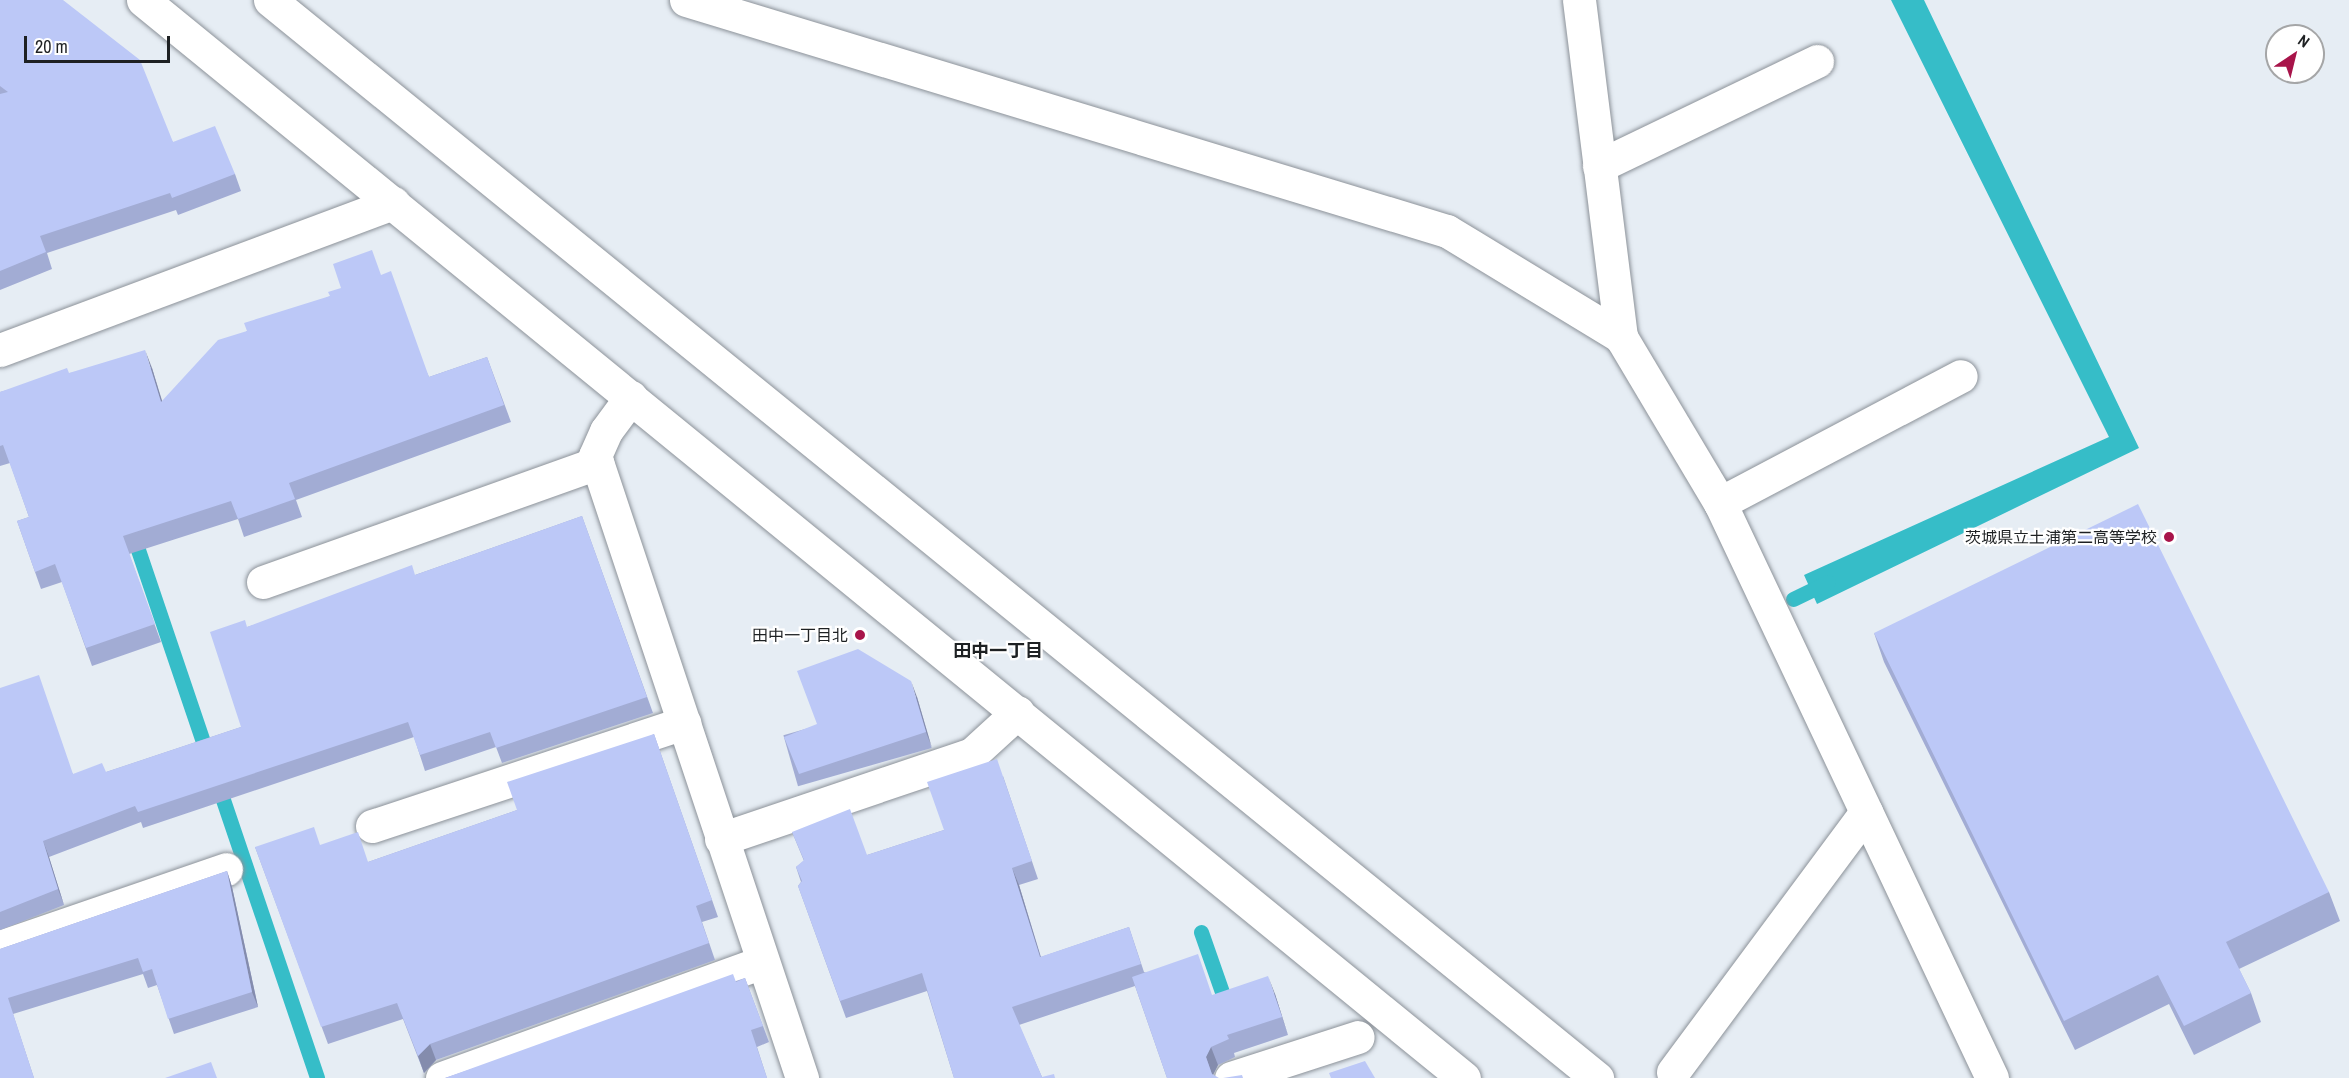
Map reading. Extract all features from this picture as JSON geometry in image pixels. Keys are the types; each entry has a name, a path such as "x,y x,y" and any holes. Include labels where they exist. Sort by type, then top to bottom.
{"street":[{"path":"143,0 1464,1078"},
{"path":"270,0 1597,1078"},
{"path":"686,0 1447,231 1621,337"},
{"path":"1579,0 1621,337 1720,503 1992,1078"},
{"path":"1599,166 1817,61"},
{"path":"0,350 393,203"},
{"path":"1720,503 1961,376"},
{"path":"631,397 606,431 595,456 802,1078"},
{"path":"263,582 597,463"},
{"path":"721,839 972,754 1018,712"},
{"path":"372,826 684,723"},
{"path":"1673,1072 1866,812"},
{"path":"0,947 226,869"},
{"path":"442,1078 763,962"},
{"path":"1231,1078 1358,1037"}],"water":[{"path":"1891,0 1924,0 2139,448 1817,604 1804,575 2109,437"}],"building":[{"path":"0,0 63,0 140,60 173,142 215,126 235,174 172,198 170,193 40,236 46,252 0,271 0,94 8,92 0,86"},
{"path":"372,250 381,275 391,271 429,377 487,357 504,405 289,483 295,499 238,519 231,501 123,536 155,624 86,648 55,564 35,572 17,521 29,517 3,445 0,446 0,392 67,368 69,373 145,350 161,402 218,340 247,331 244,323 330,296 328,292 341,288 333,264"},
{"path":"2138,504 2329,892 2226,942 2251,993 2184,1026 2158,975 2064,1021 1874,633"},
{"path":"582,516 647,697 496,748 490,732 420,755 408,722 138,812 135,806 43,841 58,889 0,912 0,688 39,675 73,774 102,763 106,772 241,727 210,632 245,620 247,627 412,565 415,575"},
{"path":"858,649 911,681 926,732 799,774 784,737 817,724 797,671"},
{"path":"654,734 712,900 696,906 709,943 430,1044 418,1056 397,1003 321,1027 255,847 314,827 320,845 358,832 368,862 517,810 507,782"},
{"path":"997,759 1032,861 1012,868 1040,957 1129,927 1141,964 1012,1007 1042,1077 1054,1074 1055,1078 954,1078 922,973 840,1001 798,886 802,881 796,867 804,860 792,832 850,809 867,855 944,830 927,782"},
{"path":"227,871 252,992 168,1019 152,969 143,972 138,958 8,998 34,1078 0,1078 0,949"},
{"path":"1198,954 1212,995 1268,976 1282,1017 1227,1035 1229,1039 1211,1047 1206,1057 1212,1074 1219,1078 1167,1078 1132,977"},
{"path":"733,974 736,982 745,978 763,1026 751,1030 767,1078 445,1078"},
{"path":"1365,1061 1375,1078 1331,1078 1329,1073"},
{"path":"211,1062 217,1078 165,1078"},
{"path":"1242,1075 1243,1078 1223,1078"}],"waterway":[{"path":"132,532 209,760"},
{"path":"1793,599 1828,582"},
{"path":"217,782 317,1078"},
{"path":"1201,932 1228,1009"}],"place":[{"name":"茨城県立土浦第二高等学校","path":"2169,537"},
{"name":"田中一丁目北","path":"860,635"}],"district":[{"name":"田中一丁目","path":"998,651"}]}
